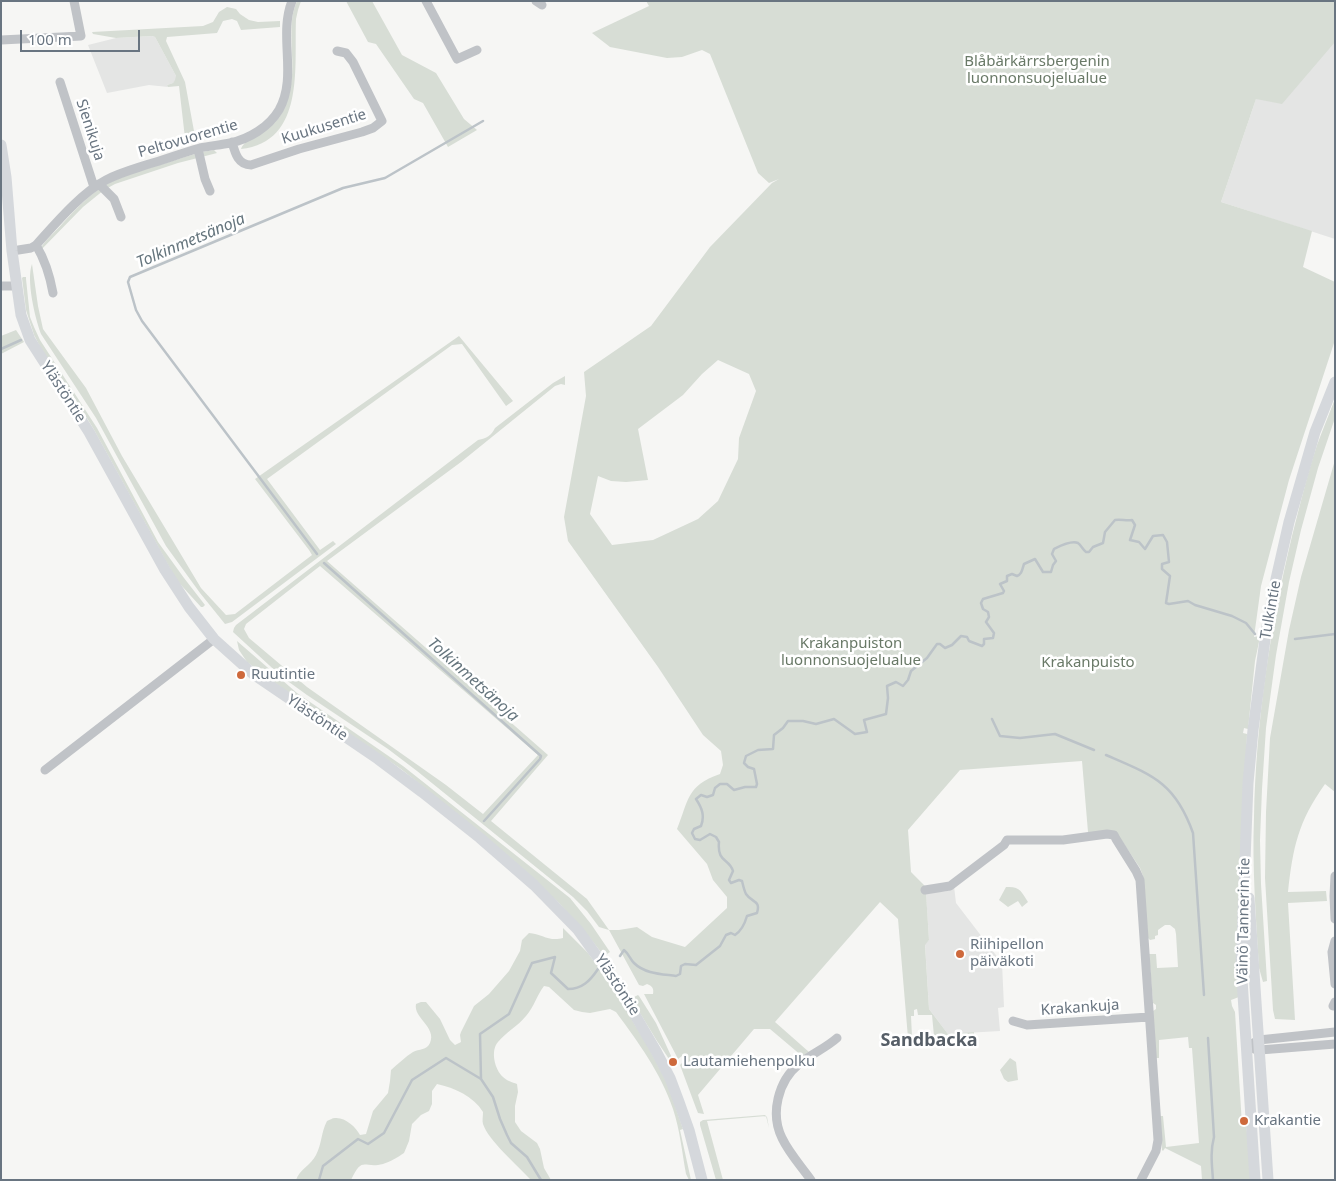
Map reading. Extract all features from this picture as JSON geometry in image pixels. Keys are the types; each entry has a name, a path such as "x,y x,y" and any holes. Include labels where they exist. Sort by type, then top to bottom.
{"main road":[{"name":"Ylästöntie","path":"1,145 21,315 30,340 90,432 165,570 189,607 214,639 253,674 378,759 422,792 534,884 578,930 617,984 643,1026 670,1078 689,1130 702,1180"},
{"name":"Tulkintie","path":"1246,846 1248,783 1253,730 1266,632 1276,579 1289,522 1315,432 1335,382"},
{"name":"Väinö Tannerin tie","path":"1246,846 1268,1180"},
{"name":"Väinö Tannerin tie","path":"1246,846 1241,964 1255,1180"}],"street":[{"path":"1,40 81,36 74,1"},
{"name":"Peltovuorentie","path":"36,245 83,197 97,186 121,174 198,149 232,142 256,133 266,126 278,111 287,88 287,19 292,1"},
{"path":"426,1 457,59 477,50"},
{"name":"Kuukusentie","path":"232,142 240,162 245,165 251,165 299,149 362,132 373,128 382,121 353,62 346,53 337,51"},
{"name":"Sienikuja","path":"60,82 97,186"},
{"path":"198,149 205,179 210,191"},
{"path":"97,186 114,199 122,217"},
{"path":"12,251 31,248 36,245 50,277 53,293"},
{"path":"1,286 17,286"},
{"path":"45,770 214,639"},
{"path":"925,890 950,886 1004,845 1007,840 1063,840 1107,834 1114,836 1140,880 1158,1140 1156,1151 1141,1180"},
{"path":"1335,876 1335,919"},
{"path":"1335,942 1332,952 1335,984"},
{"name":"Krakankuja","path":"1013,1021 1027,1025 1149,1017"},
{"path":"1246,1047 1335,1032"},
{"path":"811,1180 779,1130 777,1102 780,1091 790,1073 798,1065 837,1038"},
{"path":"1259,1045 1335,1044"}],"shaded area":[{"path":"155,37 176,76 176,80 167,85 168,87 149,85 107,93 88,45 116,38"},
{"path":"1335,38 1335,239 1221,202 1256,99"},
{"name":"Riihipellon päiväkoti","path":"954,886 956,903 1002,963 1004,1007 998,1008 1000,1031 948,1034 929,1009 925,944 929,940 926,893 948,891"}],"green space":[{"path":"297,1 301,1 296,19 295,79 292,99 286,117 277,132 262,143 241,149 246,142 274,124 286,104 292,80 291,34 294,7"},
{"path":"346,1 372,1 402,55 436,73 464,119 477,130 448,147 423,103 414,99 376,44 368,42"},
{"path":"646,1 1335,1 1335,42 1282,104 1256,99 1221,202 1312,231 1303,267 1335,282 1335,340 1289,480 1261,586 1254,637 1260,637 1255,661 1248,729 1244,728 1243,733 1247,734 1239,997 1231,1000 1235,1012 1242,1125 1246,1125 1253,1180 1202,1180 1201,1166 1165,1148 1162,1150 1160,1116 1163,1116 1166,1147 1199,1143 1192,1048 1189,1048 1188,1037 1159,1040 1159,1058 1156,1058 1153,1011 1156,1009 1156,1005 1153,1003 1149,954 1156,954 1157,968 1178,967 1175,929 1170,925 1165,925 1158,930 1158,935 1155,936 1155,939 1150,940 1148,938 1143,876 1140,868 1116,832 1088,832 1082,761 960,770 908,830 911,872 925,886 926,892 929,940 925,945 929,1009 948,1034 974,1032 974,1034 934,1036 932,1015 918,1015 917,1009 914,1010 914,1016 911,1016 912,1037 908,1038 898,919 880,902 775,1022 809,1052 802,1056 770,1029 754,1029 698,1095 704,1114 698,1113 696,1108 680,1065 684,1061 682,1056 678,1059 644,994 653,994 652,987 647,984 639,985 609,930 637,927 652,937 685,947 727,908 727,897 713,880 707,864 677,829 690,795 701,784 720,774 723,765 721,751 703,735 658,667 568,541 564,517 586,396 584,372 651,326 710,247 772,183 779,179 769,183 758,173 710,54 702,50 682,57 667,58 610,47 592,33 649,6","holes":["718,360 749,374 756,391 739,438 738,459 718,501 698,519 653,540 612,545 590,514 598,476 611,481 648,480 638,429 683,395"]},
{"path":"227,7 236,9 249,20 258,22 280,21 280,27 241,30 237,21 232,19 223,21 217,33 167,37 166,41 185,82 194,131 203,140 182,146 185,138 179,86 168,87 167,85 173,83 176,76 155,37 116,38 93,34 92,32 203,26 213,22 219,12"},
{"path":"214,150 217,153 178,163 115,184 104,190 83,207 37,254 45,242 79,206 106,185 140,171"},
{"path":"32,264 43,329 86,388 122,456 201,588 226,615 235,614 312,555 255,479 459,336 513,401 506,406 462,344 452,345 267,479 320,550 333,541 336,544 232,622 225,624 166,546 96,418 41,334 36,319 31,289 30,271"},
{"path":"23,277 26,277 30,317 40,340 97,428 158,542 205,605 203,607 180,584 173,574 93,428 43,352 34,335 26,310"},
{"path":"16,330 24,342 1,354 1,336"},
{"path":"565,376 565,385 555,386 461,462 327,561 548,755 491,821 587,899 609,930 599,927 573,897 417,771 282,677 233,632 236,625 478,440 492,433 495,428 553,383","holes":["320,566 538,755 483,814 446,785 307,687 249,638 244,629 246,624"]},
{"path":"1335,399 1335,418 1318,468 1289,582 1266,728 1260,840 1267,981 1263,982 1259,968 1254,836 1255,781 1265,675 1277,605 1292,536 1313,456"},
{"path":"1335,460 1335,792 1325,784 1303,823 1292,861 1288,892 1326,891 1327,901 1288,903 1295,1020 1275,1019 1265,878 1270,738 1289,630 1301,577"},
{"path":"237,641 297,693 403,766 570,898 610,952 604,956 559,903 484,836 401,769 247,662 239,650"},
{"path":"1006,887 1014,887 1020,890 1028,902 1022,907 1018,901 1008,907 999,900"},
{"path":"563,928 588,953 612,986 668,1085 683,1129 680,1130 691,1180 689,1180 686,1174 677,1125 668,1096 648,1058 616,1012 610,1009 590,1013 574,1010 549,987 544,986 526,1016 498,1042 494,1050 494,1060 500,1074 506,1080 517,1084 515,1122 521,1131 537,1143 544,1168 551,1180 531,1180 491,1138 483,1124 483,1112 479,1106 457,1090 437,1084 432,1091 432,1104 429,1111 421,1115 412,1124 409,1141 404,1153 383,1164 361,1165 351,1180 296,1180 316,1155 327,1121 334,1118 343,1119 353,1126 360,1135 366,1134 373,1111 388,1093 391,1070 413,1052 429,1045 430,1032 418,1014 416,1004 426,1002 440,1019 450,1040 455,1045 461,1042 461,1032 474,1006 489,994 509,971 520,951 522,940 529,933 554,939 563,938"},
{"path":"638,995 656,1023 672,1058 669,1059 632,1000 632,998"},
{"path":"1010,1058 1016,1062 1018,1080 1008,1082 1004,1079 1000,1070"},
{"path":"765,1115 707,1121 723,1180 716,1180 700,1122 703,1120"}],"waterway":[{"name":"Tolkinmetsänoja","path":"317,554 142,321 136,310 128,282 130,277 343,188 385,178 483,121"},
{"path":"1,349 21,340"},
{"path":"620,956 624,950 638,967 654,973 676,976 680,974 681,966 685,964 696,965 720,946 726,935 731,933 735,935 742,927 747,916 757,913 758,906 746,894 742,881 739,880 731,883 729,880 733,871 729,864 721,857 719,842 716,837 710,834 700,840 695,839 692,833 694,829 701,826 703,819 696,799 701,795 707,797 713,795 715,788 720,784 727,784 734,790 756,787 754,769 744,763 746,756 758,750 773,749 774,735 788,721 803,721 816,724 834,719 855,734 867,732 864,720 886,714 887,686 896,682 903,686 908,680 911,671 927,658 937,644 945,648 952,645 961,636 967,637 969,641 982,646 984,639 993,638 994,633 986,622 989,617 988,612 983,609 981,603 983,599 1003,593 1004,591 1000,584 1007,581 1007,576 1012,574 1017,576 1020,574 1024,564 1035,559 1043,572 1051,572 1056,561 1052,554 1054,549 1075,542 1086,552 1089,552 1093,547 1103,543 1105,532 1115,520 1132,520 1135,525 1130,540 1139,542 1145,549 1153,536 1163,535 1167,542 1169,562 1162,564 1162,569 1170,576 1166,603 1188,601 1195,605 1232,616 1246,623 1255,634"},
{"name":"Tolkinmetsänoja","path":"324,563 541,756 484,821"},
{"path":"1295,639 1335,634"},
{"path":"992,719 1000,736 1020,738 1055,734 1094,750"},
{"path":"1106,755 1136,768 1160,782 1178,802 1193,833 1204,995"},
{"path":"319,1180 323,1166 358,1139 368,1144 384,1133 412,1080 446,1058 481,1079 480,1034 509,1014 532,963 555,957 551,973 568,989 577,988 585,984 598,969"},
{"path":"1208,1038 1214,1137 1212,1153 1213,1180"},
{"path":"481,1079 493,1097 511,1143 527,1157 541,1180"}],"place":[{"name":"Ruutintie","path":"241,675"},
{"name":"Riihipellon päiväkoti","path":"960,954"},
{"name":"Lautamiehenpolku","path":"673,1062"},
{"name":"Krakantie","path":"1244,1121"}],"district":[{"name":"Sandbacka","path":"929,1041"}],"park label":[{"name":"Blåbärkärrsbergenin luonnonsuojelualue","path":"1037,70"},
{"name":"Krakanpuiston luonnonsuojelualue","path":"851,652"},
{"name":"Krakanpuisto","path":"1088,663"}]}
